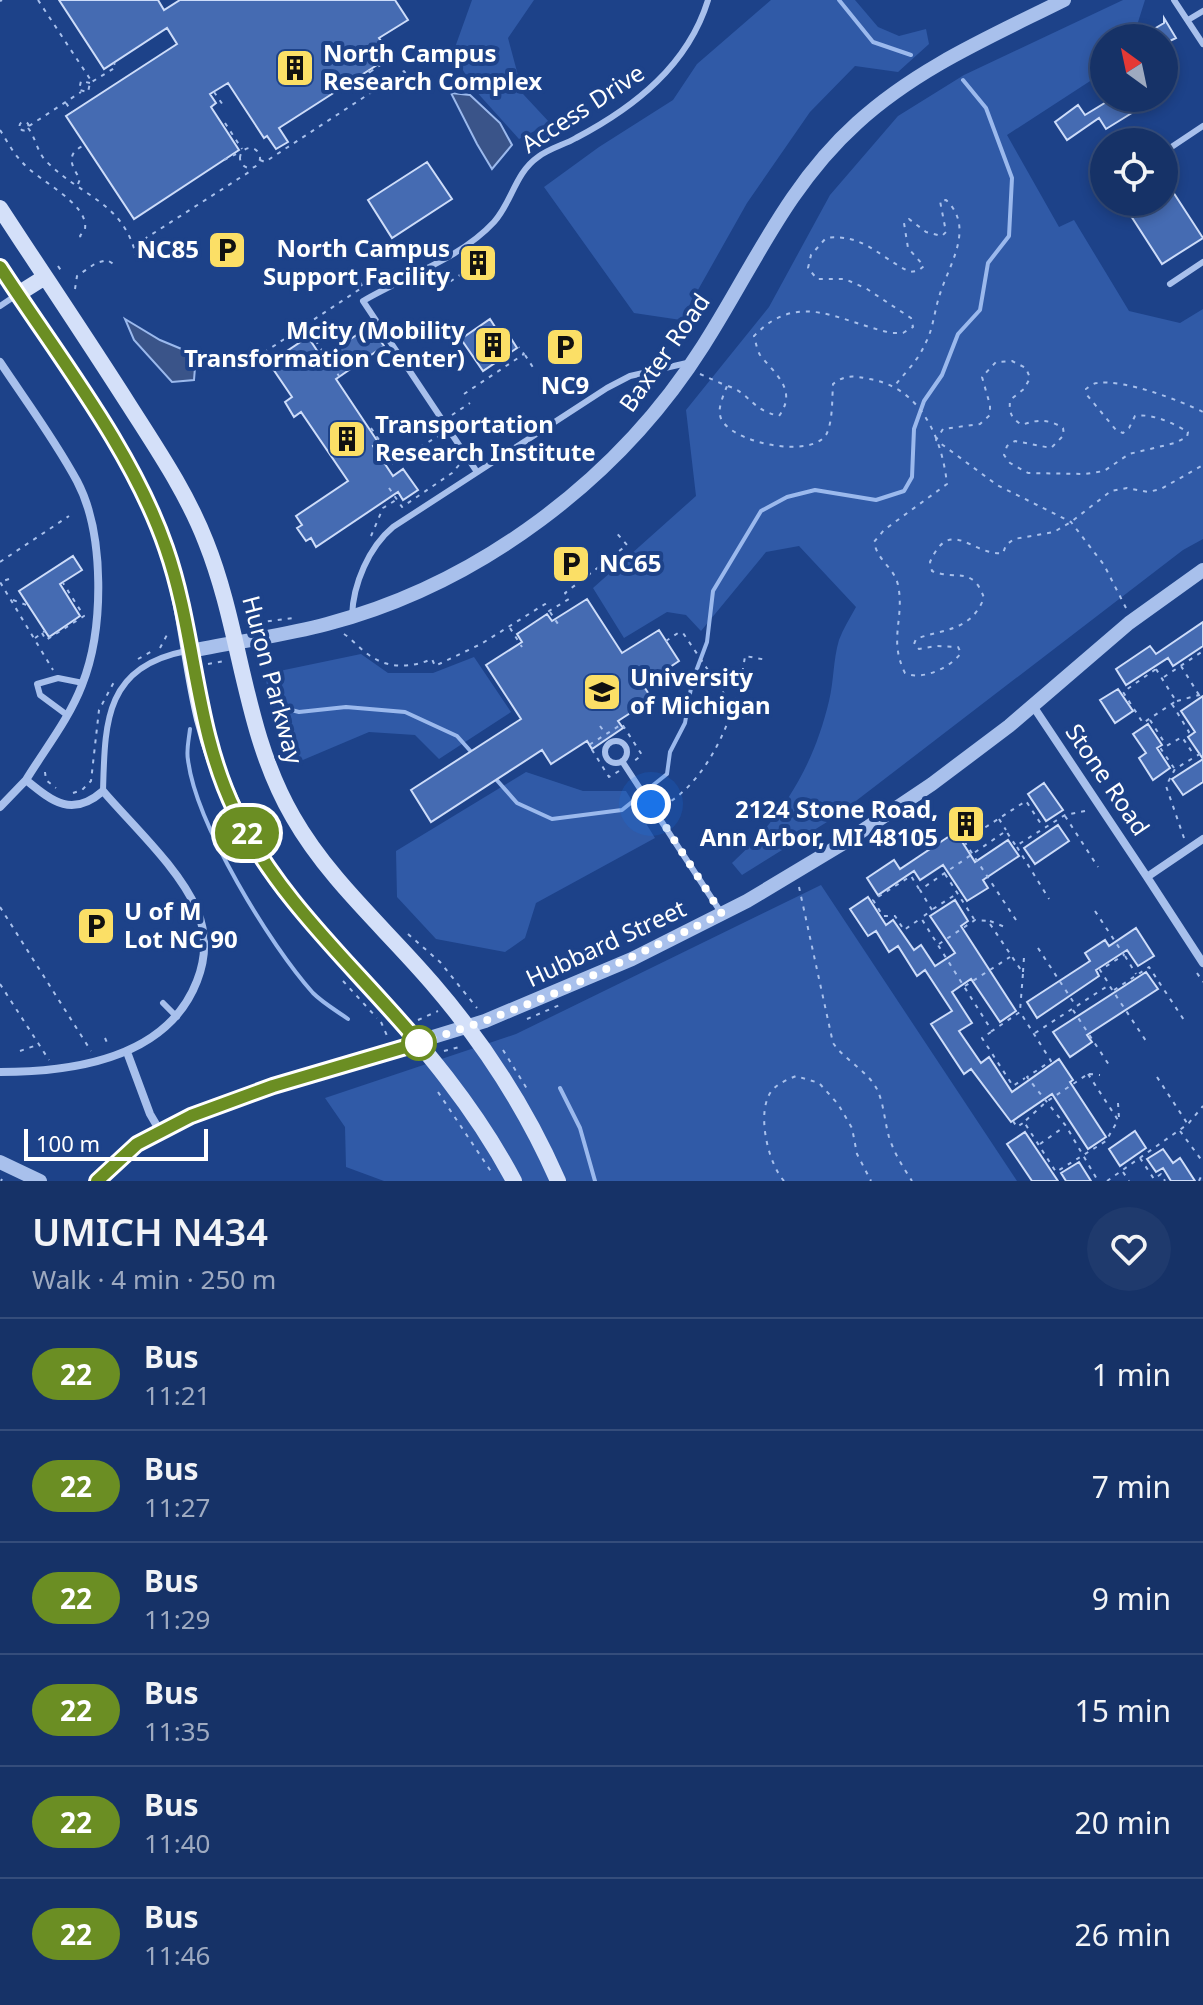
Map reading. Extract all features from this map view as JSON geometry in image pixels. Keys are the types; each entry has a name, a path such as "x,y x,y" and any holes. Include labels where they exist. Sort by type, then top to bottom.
{"main road":[{"name":"Huron Parkway","path":"0,208 52,271 195,516 217,572 260,744 293,818 324,863 432,983 467,1027 519,1106 558,1181"},
{"path":"0,267 124,458 152,512 176,579 202,717 213,757 235,812 258,852 296,905 419,1043 480,1122 514,1181"},
{"path":"18,294 52,271"}],"street":[{"name":"Baxter Road","path":"190,651 320,626 352,616 456,572 549,512 624,446 690,365 794,193 844,135 889,96 922,74 1064,0"},
{"path":"0,362 78,483 91,526 99,573 98,617 83,683 67,715 26,780 0,807"},
{"name":"Hubbard Street","path":"97,1181 137,1144 232,1100 467,1027 558,992 722,914 894,811 973,754 1133,620 1203,570"},
{"name":"Stone Road","path":"1033,706 1203,963"},
{"path":"0,1072 64,1070 127,1052 177,1017 193,990 204,962 204,935 197,910 159,855 103,791 91,801 75,806 65,805 55,802 26,780"},
{"path":"1147,877 1203,839"},
{"path":"127,1052 150,1114 160,1131"},
{"path":"0,1162 40,1181"}],"lane":[{"name":"Access Drive","path":"443,421 363,301 463,247 493,223 524,169 537,157 598,125 645,95 660,81 693,37 708,0"},
{"path":"1174,0 1203,44"},
{"path":"1188,20 1203,11"},
{"path":"1178,143 1203,126"},
{"path":"1170,284 1203,262"},
{"path":"0,306 18,294"},
{"path":"352,616 354,594 368,560 380,539 393,527 630,376 690,365"},
{"path":"443,421 477,472"},
{"path":"103,791 106,725 115,698 125,683 139,672 168,656 190,651"},
{"path":"67,715 40,695 37,684 58,678 83,683"},
{"path":"622,761 722,914"},
{"path":"163,1003 177,1017"}],"path":[{"path":"38,0 91,83"},
{"path":"380,87 369,71 392,58 393,54"},
{"path":"114,63 116,67 91,83 88,92 81,92 28,127 46,161 122,221 131,237 137,259 142,255 146,238 249,172 249,168 260,160"},
{"path":"260,160 265,162 404,71 409,78 404,88"},
{"path":"81,92 78,87 81,81 91,83"},
{"path":"214,92 223,105"},
{"path":"66,102 72,112"},
{"path":"225,123 242,153 242,163 249,168"},
{"path":"0,130 5,142 29,170 67,198 84,216 85,229 80,236 84,242"},
{"path":"77,185 80,179 70,160 74,152 85,145"},
{"path":"224,160 236,153 256,149 260,160"},
{"path":"690,365 739,390 756,409 779,416 786,406 785,391 780,377 758,352 754,336 778,316 810,310 892,333 903,333 913,327 911,318 867,289 845,279 817,279 808,268 811,255 826,238 843,236 860,240 910,272 918,271 924,266 908,248 904,223 909,219 926,232 942,236 946,232 946,224 940,201 946,200 958,222 959,249 940,295 925,347 895,386"},
{"path":"75,289 77,276 96,263 107,260 117,266"},
{"path":"442,287 472,267"},
{"path":"52,271 62,272"},
{"path":"239,369 363,287 359,276"},
{"path":"310,332 339,376"},
{"path":"519,347 534,369"},
{"path":"464,394 524,354"},
{"path":"936,440 943,429 980,424 990,415 982,377 996,362 1012,361 1026,368 1030,378 1024,389 1010,400 1009,412 1014,419 1022,425 1034,421 1053,422 1063,428 1064,435 1051,448 1015,441 1007,446 1004,455 1010,463 1028,473 1085,474 1104,471 1129,454 1187,437 1188,432 1182,428 1144,415 1135,416 1123,433 1116,430 1087,395 1086,389 1095,383 1122,385 1203,412"},
{"path":"727,386 719,413 723,425 732,432 777,446 807,447 817,444 827,433 833,384 842,377 895,386 923,413 944,461 947,484 884,530 874,542 876,554 896,578 899,588 895,642 898,660 905,673 914,677 927,676 956,660 961,653 958,647 919,649 914,644 920,637 954,630 980,608 984,598 980,585 971,578 959,573 943,576 932,571 930,562 943,542 954,538 968,541 979,550 1003,553 1006,545 1014,539 1054,532 1111,491 1127,488 1148,492 1161,489 1203,465"},
{"path":"443,421 470,403"},
{"path":"371,428 394,462"},
{"path":"387,467 443,433"},
{"path":"936,440 997,485 1071,522 1104,565 1133,620"},
{"path":"389,488 402,507 457,469 460,460"},
{"path":"0,562 69,516"},
{"path":"549,611 569,599 565,593 627,545 614,530"},
{"path":"9,579 0,582 58,678"},
{"path":"34,639 44,632 46,640 84,616 63,583"},
{"path":"12,599 29,606"},
{"path":"336,635 347,635 370,656 389,665 411,665 432,659 435,666 545,604 558,624"},
{"path":"509,627 522,647"},
{"path":"666,641 683,633 734,708"},
{"path":"1162,678 1203,651"},
{"path":"662,807 701,770 718,744 734,708 745,656 767,660"},
{"path":"203,665 227,660"},
{"path":"1181,666 1203,701"},
{"path":"1176,701 1156,669 1123,692 1143,723 1176,701 1199,695"},
{"path":"1172,704 1189,732 1161,749 1175,769"},
{"path":"1149,719 1167,746"},
{"path":"621,774 619,771 609,777 589,745 622,724 642,755 632,762 634,765"},
{"path":"600,726 605,734"},
{"path":"1182,737 1195,757"},
{"path":"1185,841 1166,786 1175,769 1203,752"},
{"path":"1016,920 964,841 1026,801 1044,828"},
{"path":"1016,846 1065,815 1085,811"},
{"path":"1065,815 1098,867"},
{"path":"999,819 1049,899"},
{"path":"920,890 1006,831"},
{"path":"945,873 975,920"},
{"path":"932,910 911,876 873,900 883,916 895,916 904,930 958,893"},
{"path":"798,882 833,1043 879,1093 890,1140 899,1162 912,1181"},
{"path":"0,907 93,1054"},
{"path":"1095,911 1137,975"},
{"path":"921,918 992,1031"},
{"path":"938,944 975,920 995,921 1005,927"},
{"path":"988,921 1023,973"},
{"path":"403,929 440,962 477,1009"},
{"path":"1038,948 1111,1068"},
{"path":"1124,955 1100,970 1148,1044"},
{"path":"964,987 1012,956"},
{"path":"1020,1012 982,1038 1013,1086 1051,1061 1020,1012 1024,957"},
{"path":"1113,990 1149,967 1184,1020"},
{"path":"344,982 381,1023 387,1036"},
{"path":"0,984 50,1061"},
{"path":"1034,1034 1109,985"},
{"path":"417,1020 443,1009"},
{"path":"101,1051 109,1048 105,1038"},
{"path":"20,1051 39,1044"},
{"path":"498,1044 524,1080"},
{"path":"443,1052 463,1046"},
{"path":"1088,1074 1118,1120"},
{"path":"1013,1121 1017,1127 1046,1102 1088,1074 1100,1075"},
{"path":"784,1181 777,1173 768,1150 765,1116 767,1099 779,1083 796,1076 819,1083 838,1104 852,1128 857,1154 871,1181"},
{"path":"1027,1077 1066,1126 1098,1181"},
{"path":"1157,1077 1188,1124"},
{"path":"446,1102 497,1181"},
{"path":"1024,1122 1056,1172 1106,1141 1118,1120 1118,1103"},
{"path":"1107,1181 1188,1124 1203,1106"},
{"path":"1039,1145 1066,1126"},
{"path":"1179,1130 1203,1164"},
{"path":"1140,1158 1152,1180 1161,1174 1165,1181"},
{"path":"1122,1171 1129,1181"},
{"path":"1199,1181 1203,1172"}],"shaded area":[{"path":"472,0 534,0 508,38 523,94 550,123 519,139 474,89 453,53"},
{"path":"771,0 855,0 878,27 899,36 926,29 929,44 898,72 855,66 810,112 747,203 681,320 634,313 544,187 599,147 673,100 697,64"},
{"path":"1123,0 1145,0 1137,24 1090,24 1090,81 1007,135 1059,227 1074,220 1129,311 1180,323 1203,309 1203,539 1183,550 835,817 742,875 732,863 780,809 814,748 829,701 839,640 856,607 799,546 766,552 701,631 686,615 667,612 624,638 593,588 696,496 686,410 769,307 830,195 898,116 964,75"},
{"path":"451,93 470,95 500,123 512,145 492,169 477,144"},
{"path":"125,319 160,340 196,355 194,380 172,382 134,340"},
{"path":"361,654 388,673 433,673 474,657 511,712 439,759 415,735 369,732 291,765 273,720 265,674"},
{"path":"526,772 583,791 626,791 655,838 536,903 525,938 505,952 436,939 397,897 396,851"},
{"path":"821,885 1017,1181 384,1181 346,1167 345,1127 325,1098 516,1034"}],"building":[{"path":"59,0 158,0 164,10 180,0 395,0 408,20 379,38 391,56 279,128 288,142 276,149 267,136 264,138 228,83 210,94 216,103 211,107 239,150 134,219 66,116 177,44 167,28 104,69"},
{"path":"1078,105 1085,115 1090,112 1133,112 1108,128 1099,118 1067,140 1055,122"},
{"name":"North Campus Research Complex","path":"427,162 452,199 392,238 368,200"},
{"path":"1178,200 1203,238 1162,264 1131,216 1178,216"},
{"name":"North Campus Support Facility","path":"479,250 493,272 481,280 466,258"},
{"name":"Mcity (Mobility Transformation Center)","path":"490,319 504,341 510,337 517,348 483,371 461,339"},
{"name":"Transportation Research Institute","path":"370,326 384,346 336,379 378,442 373,446 393,476 403,469 418,490 403,500 398,492 316,547 311,538 306,541 297,528 302,525 296,516 348,481 301,412 294,417 285,402 292,397 269,363 308,337 322,358"},
{"path":"73,556 82,570 60,584 80,616 49,637 19,591"},
{"path":"587,599 622,653 659,630 679,661 643,685 652,699 618,721 623,728 592,749 587,741 551,764 542,750 431,822 411,790 521,719 486,665 522,642 517,634 547,614 552,621"},
{"path":"1203,622 1203,646 1173,666 1168,658 1126,685 1116,669 1150,646 1156,654"},
{"path":"1118,689 1133,711 1115,723 1100,700"},
{"path":"1203,696 1203,759 1188,737 1195,732 1181,711"},
{"path":"1148,724 1162,745 1157,748 1170,768 1153,780 1139,758 1146,753 1133,734"},
{"path":"1203,759 1203,782 1183,795 1172,779"},
{"path":"1044,783 1063,810 1046,821 1028,794"},
{"path":"971,809 982,826 961,840 975,862 1008,840 1019,856 983,880 988,888 967,901 943,865 920,880 914,871 878,895 867,878 894,860 900,869 963,827 958,818"},
{"path":"1058,825 1069,841 1035,864 1024,848"},
{"path":"868,897 886,925 893,920 914,950 921,945 935,966 955,953 930,916 955,900 968,921 961,926 1016,1011 1000,1022 971,979 952,992 972,1023 959,1031 981,1063 989,1057 1012,1092 1059,1059 1073,1080 1070,1082 1106,1137 1088,1149 1052,1094 1011,1122 971,1069 964,1074 931,1024 952,1011 925,970 917,976 898,946 889,952 876,931 868,936 850,909"},
{"path":"1136,928 1154,956 1138,966 1127,950 1096,970 1099,976 1037,1018 1027,1002 1090,961 1085,953 1105,940 1109,946"},
{"path":"1146,972 1158,989 1087,1035 1092,1042 1070,1057 1053,1032"},
{"path":"1135,1131 1146,1148 1120,1166 1109,1149"},
{"path":"1025,1132 1058,1181 1032,1181 1007,1144"},
{"path":"1163,1149 1173,1163 1180,1158 1195,1181 1171,1181 1163,1168 1156,1172 1147,1159"},
{"path":"1079,1162 1091,1181 1066,1181 1061,1173"}],"waterway":[{"path":"839,0 873,42 911,55"},
{"path":"494,777 517,803 552,819 622,810 667,774 670,752 685,723 692,682 707,642 713,591 761,511 787,497 815,490 876,500 904,491 912,477 914,429 924,401 942,375 958,334 980,310 988,263 1009,236 1012,178 986,108 963,80"},
{"path":"280,707 299,712 346,707 405,712 457,736 474,755"},
{"path":"190,729 187,756 194,786 205,817 237,882 296,972 317,997 348,1019"},
{"path":"560,1088 580,1128 595,1181"}],"bus line":[{"name":"22","path":"0,267 124,458 152,512 167,549 181,599 209,744 235,812 285,892 419,1043 273,1086 191,1116 137,1144 97,1181"}],"place":[{"name":"North Campus Research Complex","path":"295,68"},
{"name":"NC85","path":"227,250"},
{"name":"North Campus Support Facility","path":"478,263"},
{"name":"Mcity (Mobility Transformation Center)","path":"493,345"},
{"name":"NC9","path":"565,347"},
{"name":"Transportation Research Institute","path":"347,439"},
{"name":"NC65","path":"571,564"},
{"name":"University of Michigan","path":"602,692"},
{"name":"2124 Stone Road, Ann Arbor, MI 48105","path":"966,824"},
{"name":"U of M Lot NC 90","path":"96,926"}],"route":[{"path":"419,1043 558,992 722,914 651,804"}]}
